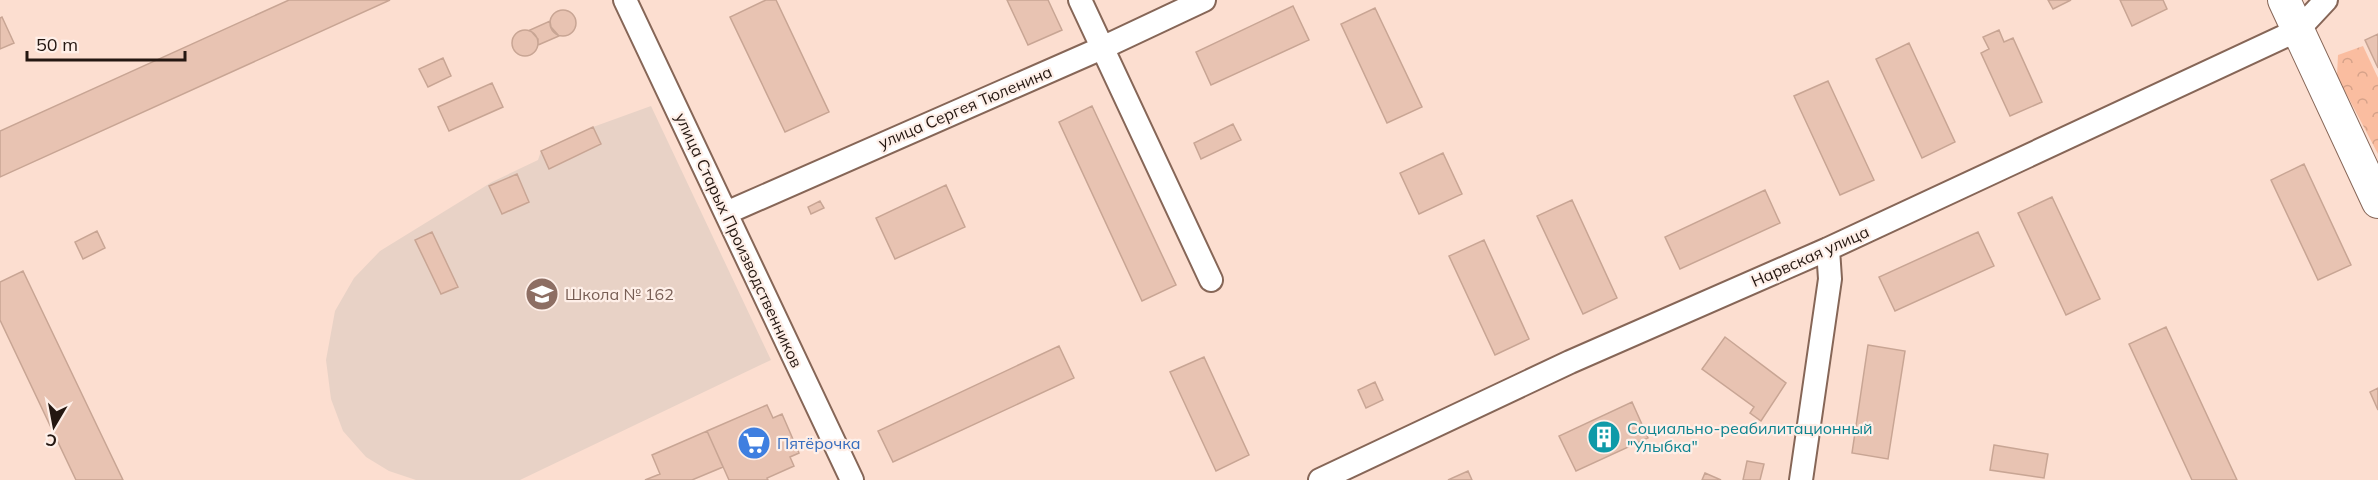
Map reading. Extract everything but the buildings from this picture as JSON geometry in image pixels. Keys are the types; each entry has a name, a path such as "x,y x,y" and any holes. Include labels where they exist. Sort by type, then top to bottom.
{"street":[{"name":"улица Старых Производственников","path":"625,0 852,480"},
{"path":"1080,0 1211,280"},
{"name":"улица Сергея Тюленина","path":"726,213 1102,48 1204,0"},
{"path":"2284,0 2378,202"},
{"path":"2298,30 2326,0"},
{"name":"Нарвская улица","path":"1320,480 1570,362 1828,249 2298,30"},
{"path":"1801,480 1830,279 1828,249"}],"shaded area":[{"name":"Школа № 162","path":"651,106 771,360 520,480 416,480 389,471 366,457 343,431 331,399 326,360 335,311 354,278 380,251 492,182 538,160 541,151 593,127"}],"green space":[{"path":"2363,46 2378,78 2378,154 2337,76 2338,55"}],"place":[{"name":"Школа № 162","path":"542,294"},
{"name":"Социально-реабилитационный \"Улыбка\"","path":"1604,437"},
{"name":"Пятёрочка","path":"754,443"}]}
